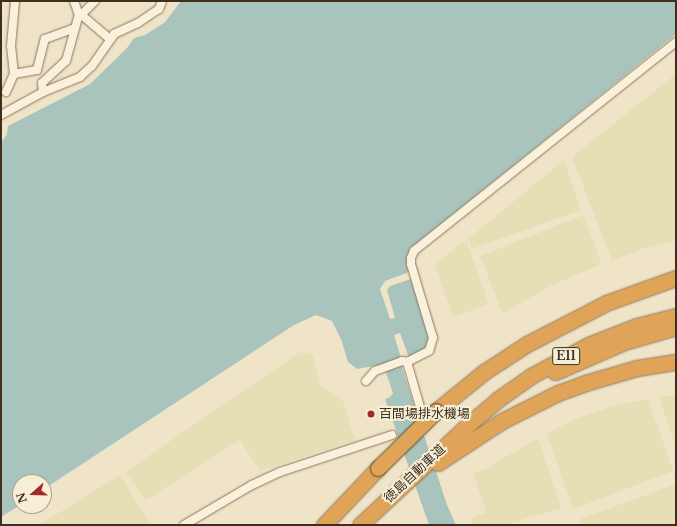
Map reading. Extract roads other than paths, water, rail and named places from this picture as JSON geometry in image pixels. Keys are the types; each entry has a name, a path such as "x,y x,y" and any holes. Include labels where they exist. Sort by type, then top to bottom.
{"highway":[{"path":"324,525 378,468 436,411 484,372 533,340 606,303 676,278"},
{"name":"徳島自動車道","path":"360,525 456,435 524,380 573,352 626,330 676,316"},
{"name":"徳島自動車道","path":"470,423 521,390 596,353 630,340 676,328"},
{"path":"388,498 454,451 502,421 558,393 585,383 637,368 676,362"}],"street":[{"path":"6,92 14,74 12,46 15,1"},
{"path":"74,1 80,14 110,39"},
{"path":"43,92 42,83 66,61 80,14 94,1"},
{"path":"1,115 43,92 80,77 92,66 114,34 138,23 159,9 162,1"},
{"path":"14,74 37,70 46,39 75,28"},
{"path":"366,380 374,371 404,362 429,351 433,338 411,264 411,258 414,251 676,42"},
{"path":"404,362 426,424"},
{"path":"184,525 252,485 280,472 392,436"}],"water":[{"path":"181,1 676,1 676,34 411,248 407,257 409,272 385,281 380,289 390,319 395,318 387,290 390,286 411,279 430,341 422,352 409,358 400,333 394,335 401,358 384,364 357,369 348,362 341,339 332,321 316,315 294,325 52,484 52,474 12,474 12,510 1,517 1,143 7,134 8,126 90,84 127,48 134,38 145,35 165,22"},
{"path":"401,365 447,505 456,525 429,525 385,399 390,397 393,393 385,370"}],"place":[{"name":"百間場排水機場","path":"371,414"}]}
